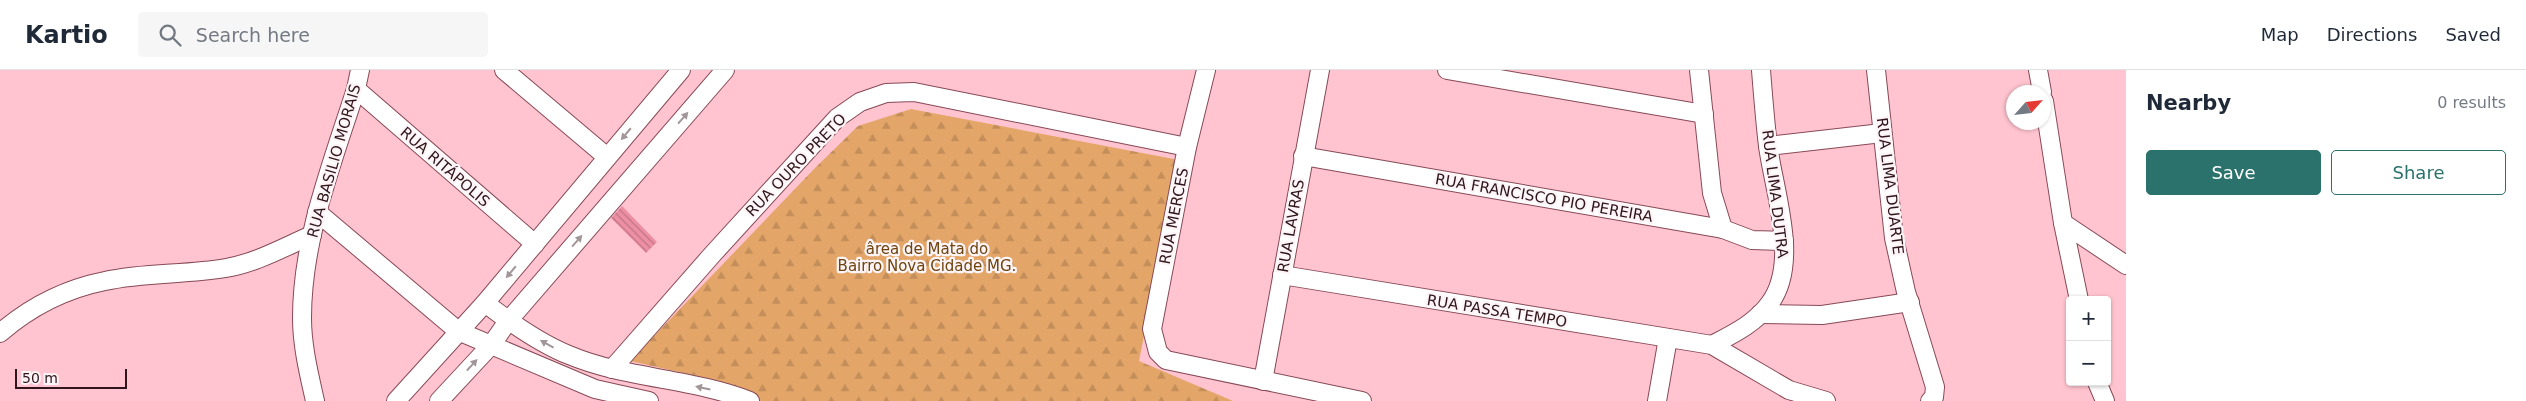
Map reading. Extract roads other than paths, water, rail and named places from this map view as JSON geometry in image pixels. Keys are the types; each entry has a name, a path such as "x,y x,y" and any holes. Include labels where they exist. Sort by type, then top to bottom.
{"street":[{"name":"RUA BASILIO MORAIS","path":"315,401 307,364 302,319 306,262 317,212 356,89 360,70"},
{"path":"504,70 606,157"},
{"path":"439,401 492,344 508,321 725,70"},
{"name":"RUA MERCES","path":"1206,70 1187,147 1152,329 1158,352 1166,360 1263,382"},
{"name":"RUA LAVRAS","path":"1263,382 1320,70"},
{"path":"1447,70 1704,114"},
{"path":"1699,70 1712,193 1723,229"},
{"name":"RUA LIMA DUTRA","path":"1712,345 1734,334 1760,314 1771,302 1784,269 1784,241 1768,146 1761,70"},
{"name":"RUA LIMA DUARTE","path":"1876,70 1894,238 1933,394"},
{"path":"2038,70 2041,85"},
{"path":"396,401 485,303 679,71"},
{"name":"RUA RITÁPOLIS","path":"356,89 535,244"},
{"name":"RUA OURO PRETO","path":"612,368 792,166 837,118 860,102 886,93 914,92 1187,147"},
{"path":"2049,130 2063,223 2078,296"},
{"path":"1768,146 1882,133"},
{"name":"RUA FRANCISCO PIO PEREIRA","path":"1303,156 1723,229 1752,240 1784,241"},
{"path":"317,212 458,331 492,344 590,395 649,401"},
{"path":"2063,223 2126,265"},
{"path":"0,333 18,318 44,302 76,288 106,280 227,268 250,262 312,235"},
{"name":"RUA PASSA TEMPO","path":"1282,275 1712,345"},
{"path":"1760,314 1822,315 1910,302"},
{"path":"485,303 508,321 569,356 750,401"},
{"path":"1657,401 1668,338"},
{"path":"1712,345 1789,390 1826,401"},
{"path":"1263,382 1319,397 1362,401"},
{"path":"2099,386 2105,401"}],"park label":[{"name":"ârea de Mata do Bairro Nova Cidade MG.","path":"927,258"}]}
